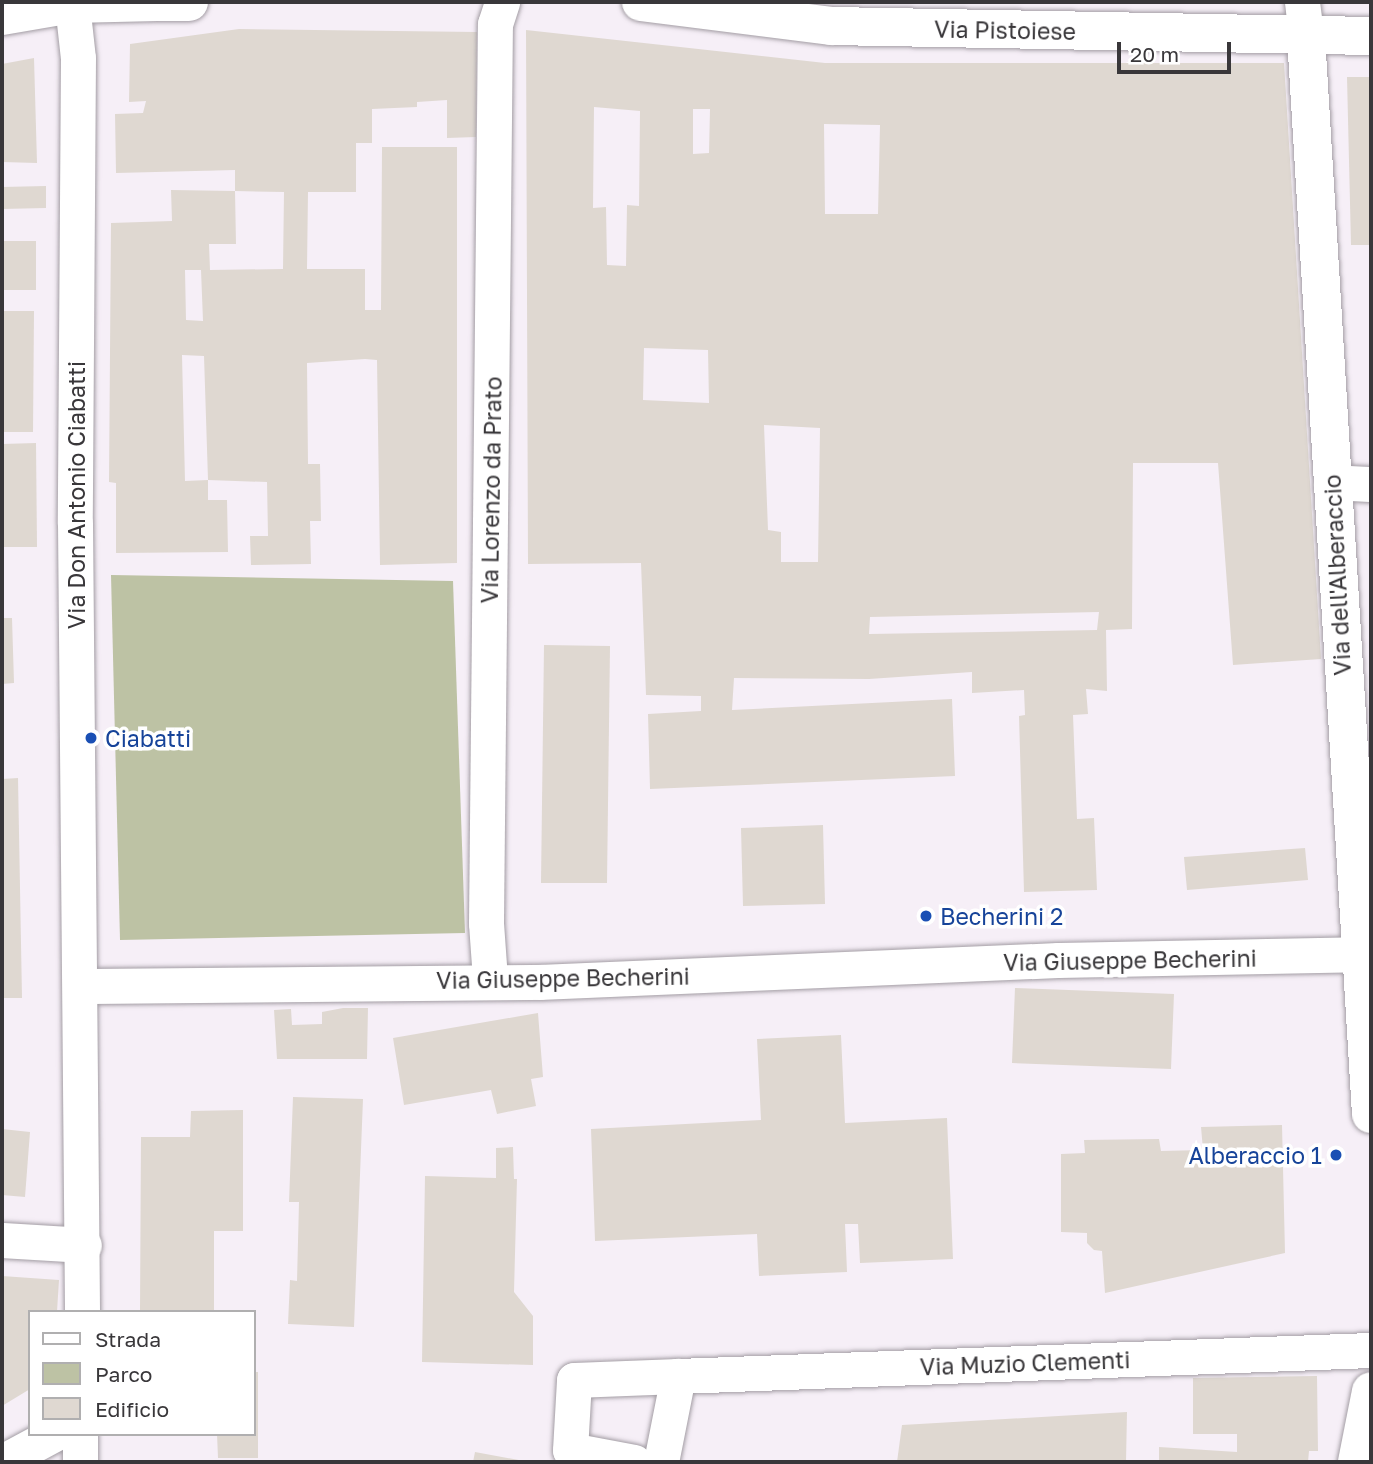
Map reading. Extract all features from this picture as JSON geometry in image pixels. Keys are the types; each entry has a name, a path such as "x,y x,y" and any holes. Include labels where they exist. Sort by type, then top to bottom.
{"street":[{"path":"2,16 74,3 189,2"},
{"name":"Via Lorenzo da Prato","path":"490,979 486,923 495,24 502,2"},
{"name":"Via Pistoiese","path":"641,2 831,26 1304,19 1371,36"},
{"name":"Via Don Antonio Ciabatti","path":"74,3 78,58 75,537 80,986"},
{"name":"Via dell'Alberaccio","path":"1304,19 1317,163 1331,482 1366,954 1371,1114"},
{"path":"1331,482 1371,484"},
{"name":"Via Giuseppe Becherini","path":"80,986 490,979 538,982 1058,960 1366,954"},
{"path":"80,986 84,1245 82,1310"},
{"path":"2,1240 84,1245"},
{"name":"Via Muzio Clementi","path":"634,1462 570,1450 574,1380 1371,1350"},
{"path":"661,1462 678,1376"},
{"path":"1357,1462 1371,1391"},
{"path":"2,1462 50,1436"},
{"path":"80,1436 80,1462"}],"green space":[{"path":"111,575 453,581 465,933 120,940"}],"building":[{"path":"239,29 477,32 476,137 447,138 447,100 417,102 417,107 372,109 372,143 356,143 356,192 308,192 307,269 365,269 365,310 381,310 382,147 457,147 457,563 380,565 377,360 307,363 308,464 320,464 321,521 310,521 311,564 251,565 250,536 268,536 267,482 208,480 208,500 227,500 228,552 116,553 116,483 109,482 111,223 172,221 171,190 235,191 235,170 116,173 115,114 143,113 146,101 129,102 130,44","holes":["235,191 284,192 283,269 210,270 209,244 236,244","185,270 201,270 203,321 186,320","182,355 204,356 208,480 185,481"]},
{"path":"526,30 825,63 1284,63 1321,659 1233,665 1218,463 1133,463 1132,629 1106,630 1107,691 1086,689 1088,714 1073,715 1077,819 1094,818 1097,890 1024,892 1019,716 1025,715 1024,690 972,693 972,672 869,679 734,678 732,710 952,699 955,776 650,789 648,714 701,711 701,696 646,695 641,563 528,564","holes":["594,107 640,111 639,206 627,205 626,266 607,265 606,207 593,208","693,109 710,109 709,153 693,154","824,124 880,125 878,214 825,214","644,348 708,350 709,403 643,400","764,425 820,428 818,562 781,562 781,532 768,530","1099,612 1097,630 869,634 870,617"]},
{"path":"34,58 37,163 2,162 2,64"},
{"path":"1347,77 1371,77 1371,245 1351,245"},
{"path":"46,186 46,208 2,209 2,187"},
{"path":"2,241 36,241 36,290 2,290"},
{"path":"2,311 34,311 33,432 2,432"},
{"path":"36,443 37,547 2,547 2,444"},
{"path":"2,618 12,618 14,683 2,684"},
{"path":"544,645 610,646 607,883 541,883"},
{"path":"18,778 22,998 2,998 2,779"},
{"path":"823,825 825,904 743,906 741,828"},
{"path":"1305,848 1308,880 1187,890 1184,857"},
{"path":"1015,988 1174,994 1171,1069 1012,1063"},
{"path":"343,1008 368,1008 367,1059 277,1059 274,1010 291,1009 292,1025 322,1024 322,1012"},
{"path":"538,1013 543,1077 531,1079 536,1106 497,1114 491,1090 404,1105 393,1038"},
{"path":"841,1035 845,1123 947,1118 953,1259 860,1263 858,1224 845,1224 847,1272 759,1276 757,1234 595,1241 591,1129 761,1120 757,1039"},
{"path":"293,1097 363,1099 354,1327 288,1324 290,1280 297,1281 299,1202 289,1202"},
{"path":"243,1110 243,1231 214,1231 214,1310 140,1310 141,1137 190,1137 191,1111"},
{"path":"1282,1125 1285,1253 1105,1293 1102,1251 1094,1250 1087,1243 1087,1233 1061,1232 1061,1154 1085,1153 1084,1140 1159,1139 1161,1151 1203,1150 1201,1127"},
{"path":"2,1129 30,1132 25,1197 2,1195"},
{"path":"513,1147 514,1179 517,1179 514,1292 533,1316 533,1365 422,1362 425,1176 496,1178 496,1148"},
{"path":"2,1276 59,1280 57,1310 28,1310 28,1390 2,1406"},
{"path":"258,1372 258,1458 218,1458 217,1436 256,1436"},
{"path":"1317,1376 1318,1451 1309,1451 1308,1462 1159,1462 1159,1447 1237,1452 1237,1434 1193,1434 1193,1378"},
{"path":"1127,1412 1126,1462 897,1462 902,1425"},
{"path":"475,1452 524,1461 524,1462 473,1462"}],"place":[{"name":"Ciabatti","path":"91,738"},
{"name":"Becherini 2","path":"926,916"},
{"name":"Alberaccio 1","path":"1336,1155"}]}
